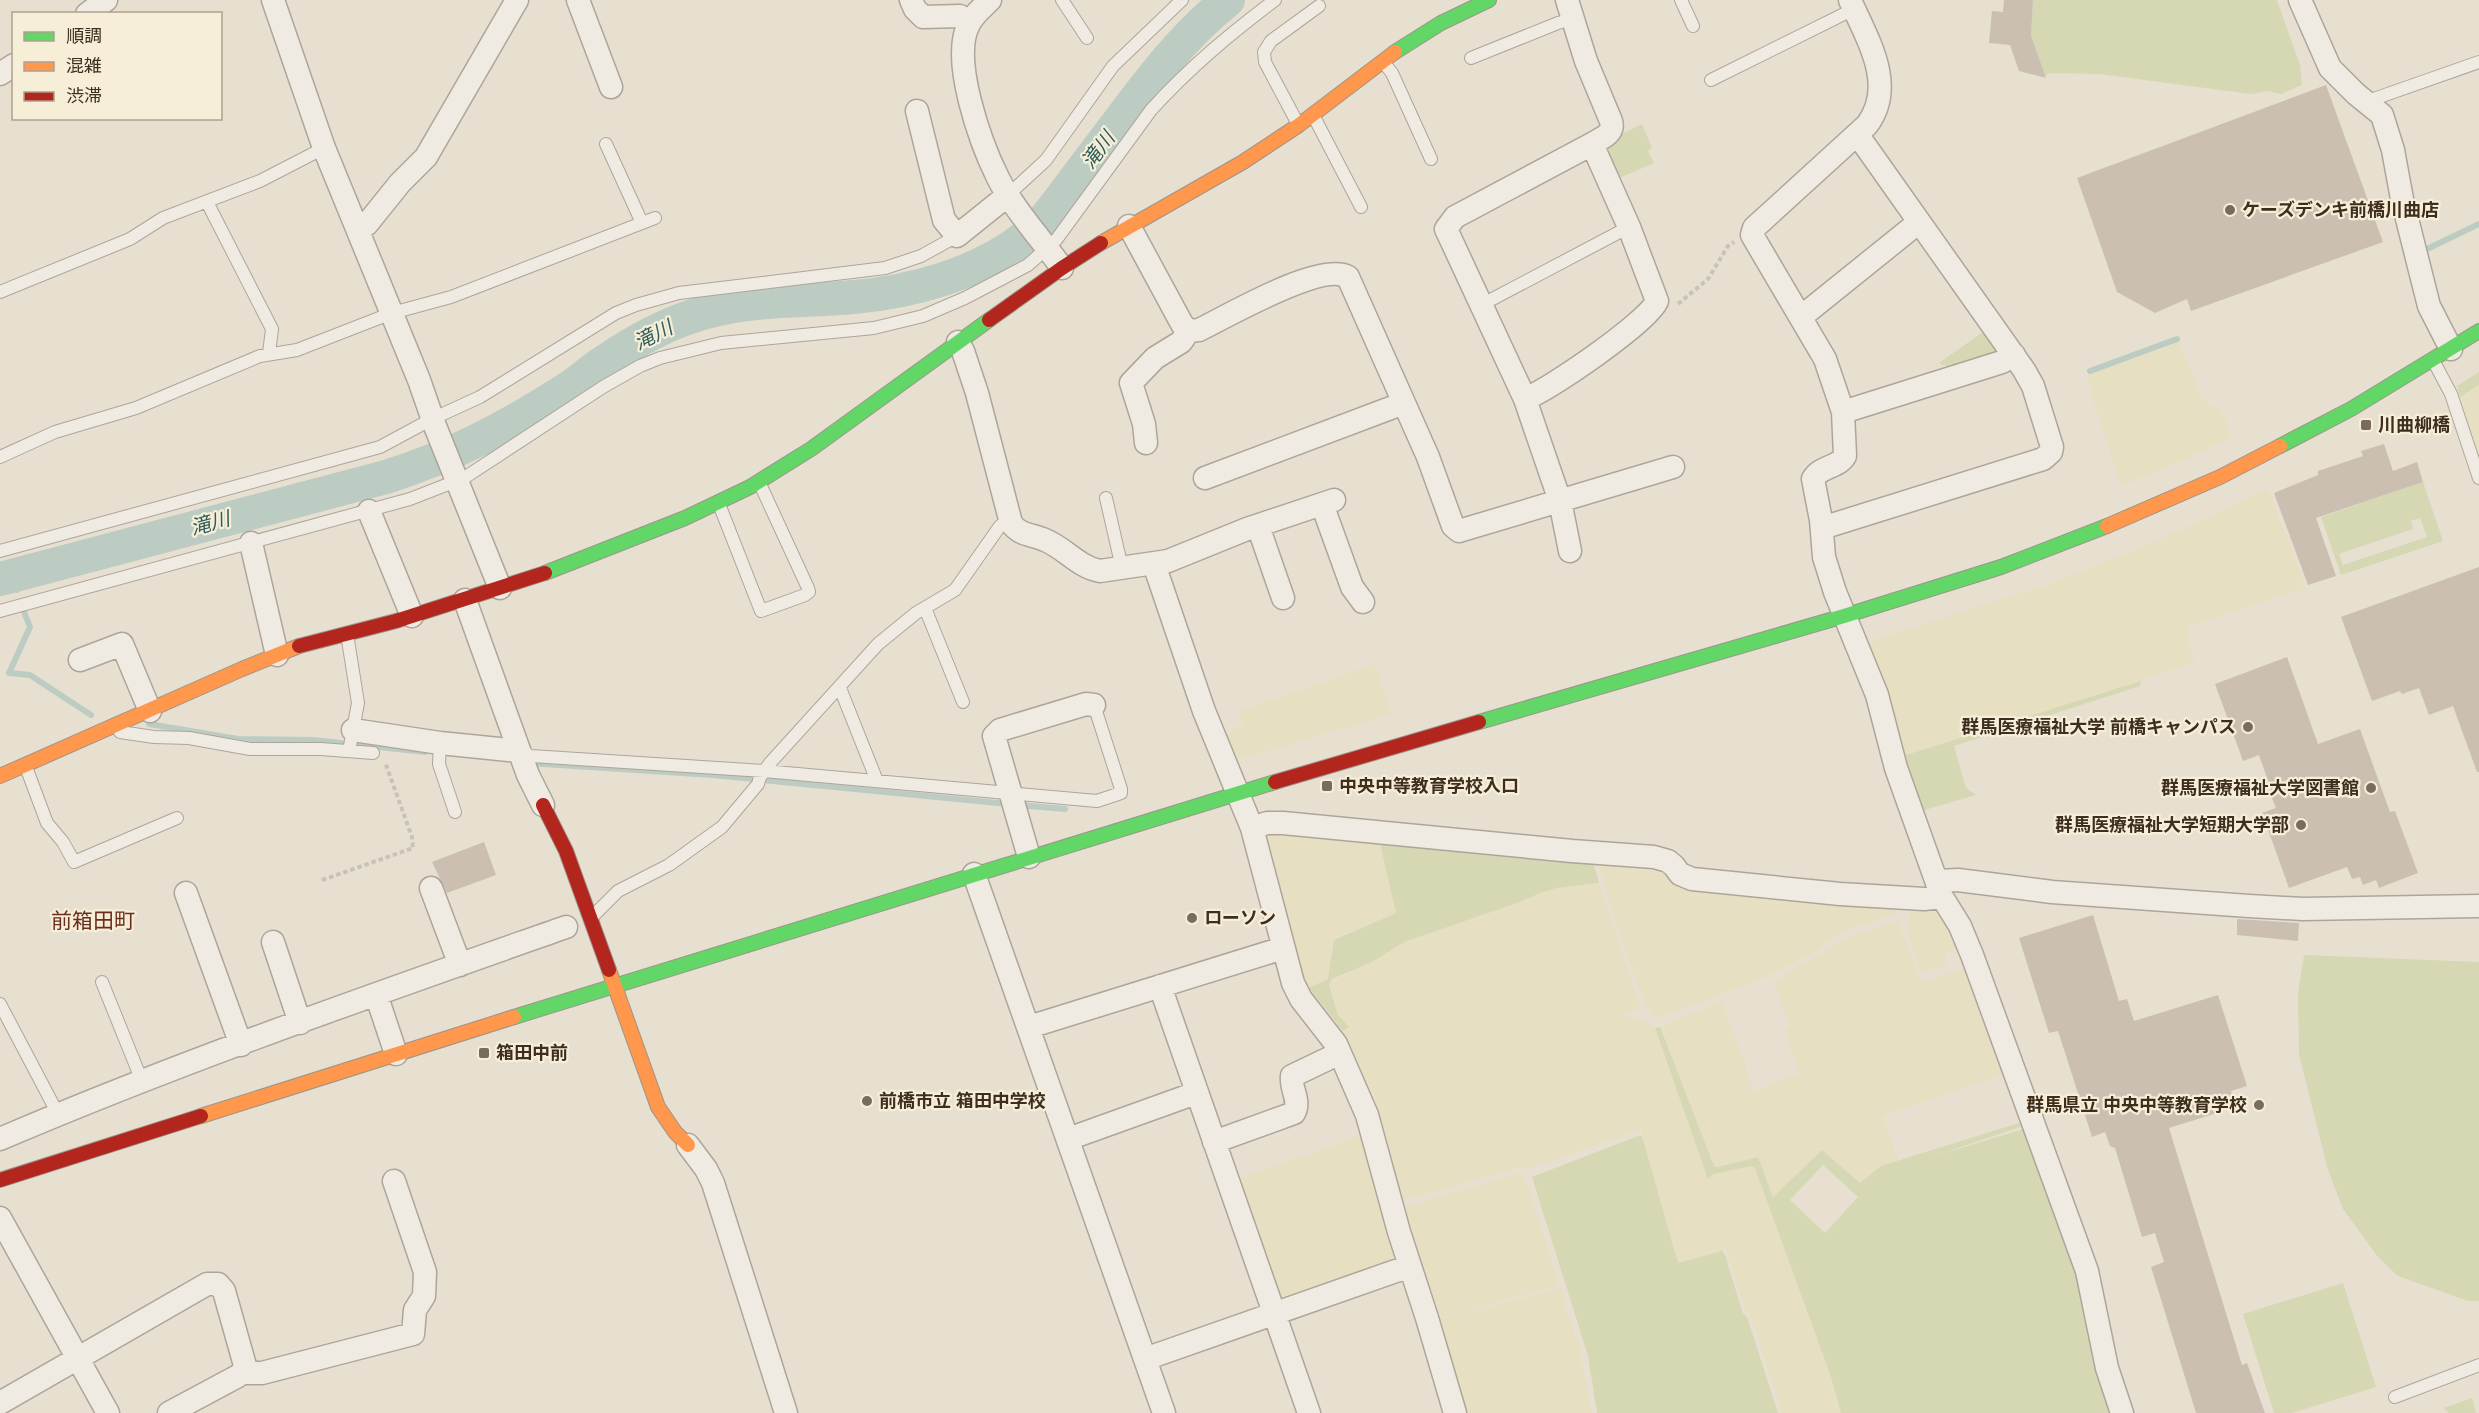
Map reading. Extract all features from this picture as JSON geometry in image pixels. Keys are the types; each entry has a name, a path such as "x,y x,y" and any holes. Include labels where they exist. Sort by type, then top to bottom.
{"street":[{"path":"90,12 106,0"},
{"path":"273,0 324,148 392,313 500,588"},
{"path":"358,230 367,224 400,183 426,157 517,0"},
{"path":"578,0 611,87"},
{"path":"911,0 915,9 923,17 960,16 969,23"},
{"path":"990,0 969,23 963,47 967,89 997,178 1062,268"},
{"path":"2300,0 2330,68 2382,115 2393,150 2402,199 2442,355"},
{"path":"0,776 310,642 465,600 611,549 719,503 759,482 811,449 1062,268 1129,226 1220,176 1299,124 1422,34 1481,2"},
{"path":"1852,4 1876,60 1881,84 1873,118 1754,228 1752,235 1825,359 1843,412 1845,456 1843,460 1819,472 1813,479 1822,528 1824,557 1844,616 1877,695 1896,768 1939,889 1967,942 2086,1271 2107,1368 2122,1413"},
{"path":"1570,9 1591,74 1612,125 1610,133 1455,217 1446,229 1483,304 1525,399 1560,501 1570,551"},
{"path":"917,111 944,220 957,236 1011,198"},
{"path":"1822,528 2048,456 2051,452 2051,440 2033,386 2014,355 1857,134"},
{"path":"1525,399 1562,379 1654,307 1656,296 1629,227 1592,144"},
{"path":"1801,317 1919,222"},
{"path":"1129,226 1186,328 1190,331 1199,330 1272,292 1325,275 1343,274 1351,281 1428,457 1451,522 1456,530 1463,531 1673,468"},
{"path":"1146,443 1144,424 1131,383 1155,358 1181,342 1186,328"},
{"path":"0,1180 614,985 1239,792 1844,616 2001,567 2169,500 2286,444 2442,355 2479,331"},
{"path":"958,342 977,393 1010,519 1020,533 1052,543 1090,570 1100,572 1168,561 1328,502 1353,586 1363,602"},
{"path":"1843,412 2002,362 2014,355"},
{"path":"1205,478 1404,403"},
{"path":"369,510 412,616"},
{"path":"1258,526 1283,598"},
{"path":"251,543 277,655"},
{"path":"1156,563 1157,573 1204,711 1252,828 1296,991 1330,1035 1367,1116 1455,1413"},
{"path":"465,600 519,751 566,851 658,1107 675,1132 706,1169 713,1183 786,1413"},
{"path":"80,660 122,644 150,711"},
{"path":"1029,857 995,742 996,732 1086,704 1094,705"},
{"path":"351,742 439,750 519,751"},
{"path":"1252,828 1267,823 1282,823 1654,857 1668,861 1680,874 1692,879 1840,894 1924,899 1958,880 2052,892 2303,909 2479,906"},
{"path":"974,874 1164,1413"},
{"path":"431,888 460,965"},
{"path":"186,892 241,1044"},
{"path":"0,1139 142,1081 376,994 566,927"},
{"path":"273,942 300,1023"},
{"path":"1029,1028 1284,948"},
{"path":"1160,986 1309,1413"},
{"path":"376,994 396,1054"},
{"path":"1214,1142 1294,1113 1297,1103 1291,1082 1292,1076 1340,1053"},
{"path":"1068,1139 1196,1093"},
{"path":"169,1413 243,1373 262,1373 413,1335 415,1310 424,1296 425,1272 394,1180"},
{"path":"0,1218 108,1413"},
{"path":"1145,1359 1410,1266"},
{"path":"0,1403 207,1284 213,1283 222,1287 224,1291 246,1364 243,1373"}],"lane":[{"path":"1062,0 1087,38"},
{"path":"1011,198 1046,160 1113,66 1182,0"},
{"path":"0,611 369,510 395,505 456,478 603,387 640,366 660,358 722,343 851,331 906,321 965,298 1028,265 1046,245 1062,235 1167,92 1207,53 1275,0"},
{"path":"1680,0 1693,26"},
{"path":"1711,80 1852,4"},
{"path":"1299,124 1265,62 1264,52 1271,41 1319,6"},
{"path":"1471,58 1558,23 1570,9"},
{"path":"1383,62 1392,73 1431,159"},
{"path":"2365,102 2479,62"},
{"path":"1312,114 1361,207"},
{"path":"606,144 642,223"},
{"path":"0,292 130,239 164,218 272,176 324,148"},
{"path":"207,202 272,329 269,353"},
{"path":"0,457 40,438 136,408 269,353 297,350 392,313 451,297 655,218"},
{"path":"1483,304 1629,227"},
{"path":"0,551 380,447 434,423 616,313 636,305 699,290 885,268 921,256 957,236"},
{"path":"2442,355 2451,394 2479,478"},
{"path":"719,503 761,611 805,595 809,592 808,588 759,482"},
{"path":"1106,498 1122,568"},
{"path":"590,919 618,891 669,865 722,827 761,776 812,716 878,644 925,608 955,590 1000,526 1010,519"},
{"path":"925,608 963,702"},
{"path":"346,633 358,703 351,742"},
{"path":"840,687 877,781"},
{"path":"519,751 531,756 761,776 877,781 1088,801 1121,793 1094,705"},
{"path":"107,730 154,737 189,738 250,749 321,749 351,742 373,753"},
{"path":"439,750 438,764 455,812"},
{"path":"26,766 47,823 63,842 74,862 177,818"},
{"path":"102,982 142,1081"},
{"path":"0,1004 58,1114"},
{"path":"2396,1397 2479,1365"}],"path":[{"path":"322,880 413,848 412,837 384,759 373,753"}],"shaded area":[{"path":"2179,340 2201,397 2210,406 2219,408 2223,412 2231,437 2180,462 2123,485 2118,477 2087,380 2090,374"},
{"path":"2479,385 2479,455 2460,397"},
{"path":"2268,489 2306,589 2186,627 2190,639 2189,647 2195,662 1900,757 1865,643 2046,585 2141,548"},
{"path":"1375,664 1391,714 1234,761 1223,735 1243,725 1238,711"},
{"path":"1264,834 1380,843 1396,913 1338,937 1332,946 1328,979 1309,988 1302,979"},
{"path":"1602,865 1666,873 1762,895 1763,902 1777,897 1894,903 1896,914 1849,929 1817,951 1766,977 1655,1019 1647,1008 1624,948 1599,867"},
{"path":"1599,883 1640,1008 1622,1017 1637,1017 1655,1028 1708,1179 1713,1174 1753,1166 1755,1168 1830,1375 1841,1413 1782,1413 1750,1314 1746,1311 1725,1247 1722,1251 1678,1263 1660,1196 1655,1189 1641,1129 1531,1168 1516,1168 1402,1201 1376,1099 1343,1031 1348,1028 1338,1015 1330,982 1372,962 1404,942 1517,903 1540,892"},
{"path":"1912,908 1937,908 1957,948 1945,952 1947,965 1922,972 1906,930"},
{"path":"1897,921 1922,982 1970,966 2007,1073 1883,1116 1898,1160 1876,1169 1860,1183 1822,1150 1773,1197 1758,1157 1714,1166 1660,1027 1722,1001 1755,1093 1756,1090 1799,1073 1784,1030 1790,1026 1774,984 1775,981 1853,935"},
{"path":"1362,1135 1384,1223 1397,1254 1393,1262 1285,1300 1276,1295 1236,1179"},
{"path":"1524,1174 1559,1285 1441,1318 1403,1207"},
{"path":"1560,1288 1580,1350 1592,1413 1467,1413 1440,1319"}],"green space":[{"path":"2033,0 2277,0 2300,65 2302,85 2281,94 2267,91 2251,94 2099,74 2050,73 2045,76 2031,36"},
{"path":"1642,124 1652,148 1648,151 1654,163 1617,179 1605,151 1610,140"},
{"path":"1990,327 1999,354 1961,366 1953,367 1939,363"},
{"path":"2479,372 2479,385 2460,397 2457,386"},
{"path":"2423,482 2443,541 2341,575 2321,517","holes":["2420,518 2427,537 2343,565 2339,554 2413,529 2411,521"]},
{"path":"2141,681 2140,686 1954,746 1966,788 1976,795 1925,810 1920,816 1900,757"},
{"path":"1380,843 1594,865 1599,883 1556,888 1540,893 1404,942 1372,962 1332,979 1329,985 1338,1015 1349,1027 1343,1031 1309,988 1328,979 1334,940 1396,913"},
{"path":"2304,955 2479,962 2479,1301 2468,1301 2398,1276 2378,1257 2343,1209 2328,1170 2299,1054 2298,994"},
{"path":"1660,1027 1714,1166 1758,1157 1773,1197 1822,1150 1860,1183 1881,1166 2025,1121 2026,1125 1931,1157 2027,1128 2080,1276 2112,1413 1841,1413 1830,1374 1755,1168 1752,1166 1713,1174 1708,1179 1655,1028","holes":["1823,1165 1858,1197 1825,1233 1790,1200"]},
{"path":"1642,1136 1678,1263 1722,1251 1725,1255 1778,1413 1597,1413 1588,1356 1532,1177"},
{"path":"2343,1283 2376,1387 2292,1413 2274,1413 2243,1314"},
{"path":"2472,1398 2476,1413 2448,1413 2444,1408"}],"building":[{"path":"2004,0 2033,0 2031,36 2046,78 2019,71 2010,45 1989,43 1992,11 2003,12"},
{"name":"ケーズデンキ前橋川曲店","path":"2326,85 2383,242 2191,311 2187,299 2155,313 2117,292 2077,178"},
{"path":"2384,444 2393,471 2417,462 2423,482 2316,518 2336,576 2308,585 2274,493 2318,475 2318,471 2363,456 2361,451"},
{"path":"2479,567 2479,772 2477,772 2453,706 2429,715 2419,688 2402,694 2400,691 2372,701 2341,617"},
{"path":"2287,657 2318,744 2360,729 2390,812 2395,811 2418,873 2379,888 2376,880 2363,885 2360,877 2352,879 2347,867 2289,888 2262,813 2276,808 2259,755 2243,761 2215,684"},
{"path":"484,842 496,875 447,893 432,862"},
{"path":"2093,915 2119,1001 2127,999 2134,1021 2218,995 2247,1086 2231,1091 2236,1107 2169,1128 2242,1365 2247,1363 2265,1413 2196,1413 2151,1267 2164,1262 2155,1233 2142,1237 2115,1148 2110,1146 2105,1132 2092,1137 2058,1031 2049,1033 2019,938"},
{"path":"2237,919 2299,923 2298,941 2237,935"}],"waterway":[{"name":"滝川","path":"0,579 411,469 458,450 501,428 567,389 599,365 636,342 693,316 753,303 854,297 898,291 943,279 986,262 1006,251 1041,223 1168,58 1228,0"},
{"path":"2423,251 2479,224"},
{"path":"2090,371 2177,339"},
{"path":"12,576 17,590"},
{"path":"24,612 30,627 9,673 30,675 91,715"},
{"path":"149,724 238,739 313,740 425,752"},
{"path":"528,763 712,775 1008,804"},
{"path":"1018,805 1065,809"}],"traffic: fast":[{"path":"1395,52 1441,23 1489,0"},
{"path":"545,573 685,518 750,487 811,449 989,320"},
{"path":"2280,446 2351,409 2479,331"},
{"path":"1479,722 1844,616 2001,567 2107,526"},
{"path":"514,1017 1275,782"}],"traffic: slow":[{"path":"1101,243 1243,162 1299,125 1395,52"},
{"path":"2107,526 2220,477 2280,446"},
{"path":"0,776 299,646"},
{"path":"609,970 658,1107 675,1132 688,1145"},
{"path":"201,1116 514,1017"}],"traffic: jam":[{"path":"989,320 1101,243"},
{"path":"299,646 396,621 545,573"},
{"path":"1275,782 1479,722"},
{"path":"543,805 566,851 609,970"},
{"path":"0,1180 201,1116"}],"place":[{"name":"ケーズデンキ前橋川曲店","path":"2230,210"},
{"name":"川曲柳橋","path":"2366,425"},
{"name":"群馬医療福祉大学 前橋キャンパス","path":"2248,727"},
{"name":"中央中等教育学校入口","path":"1327,786"},
{"name":"群馬医療福祉大学図書館","path":"2371,788"},
{"name":"群馬医療福祉大学短期大学部","path":"2301,825"},
{"name":"ローソン","path":"1192,918"},
{"name":"箱田中前","path":"484,1053"},
{"name":"前橋市立 箱田中学校","path":"867,1101"},
{"name":"群馬県立 中央中等教育学校","path":"2259,1105"}],"district":[{"name":"前箱田町","path":"93,921"}]}
